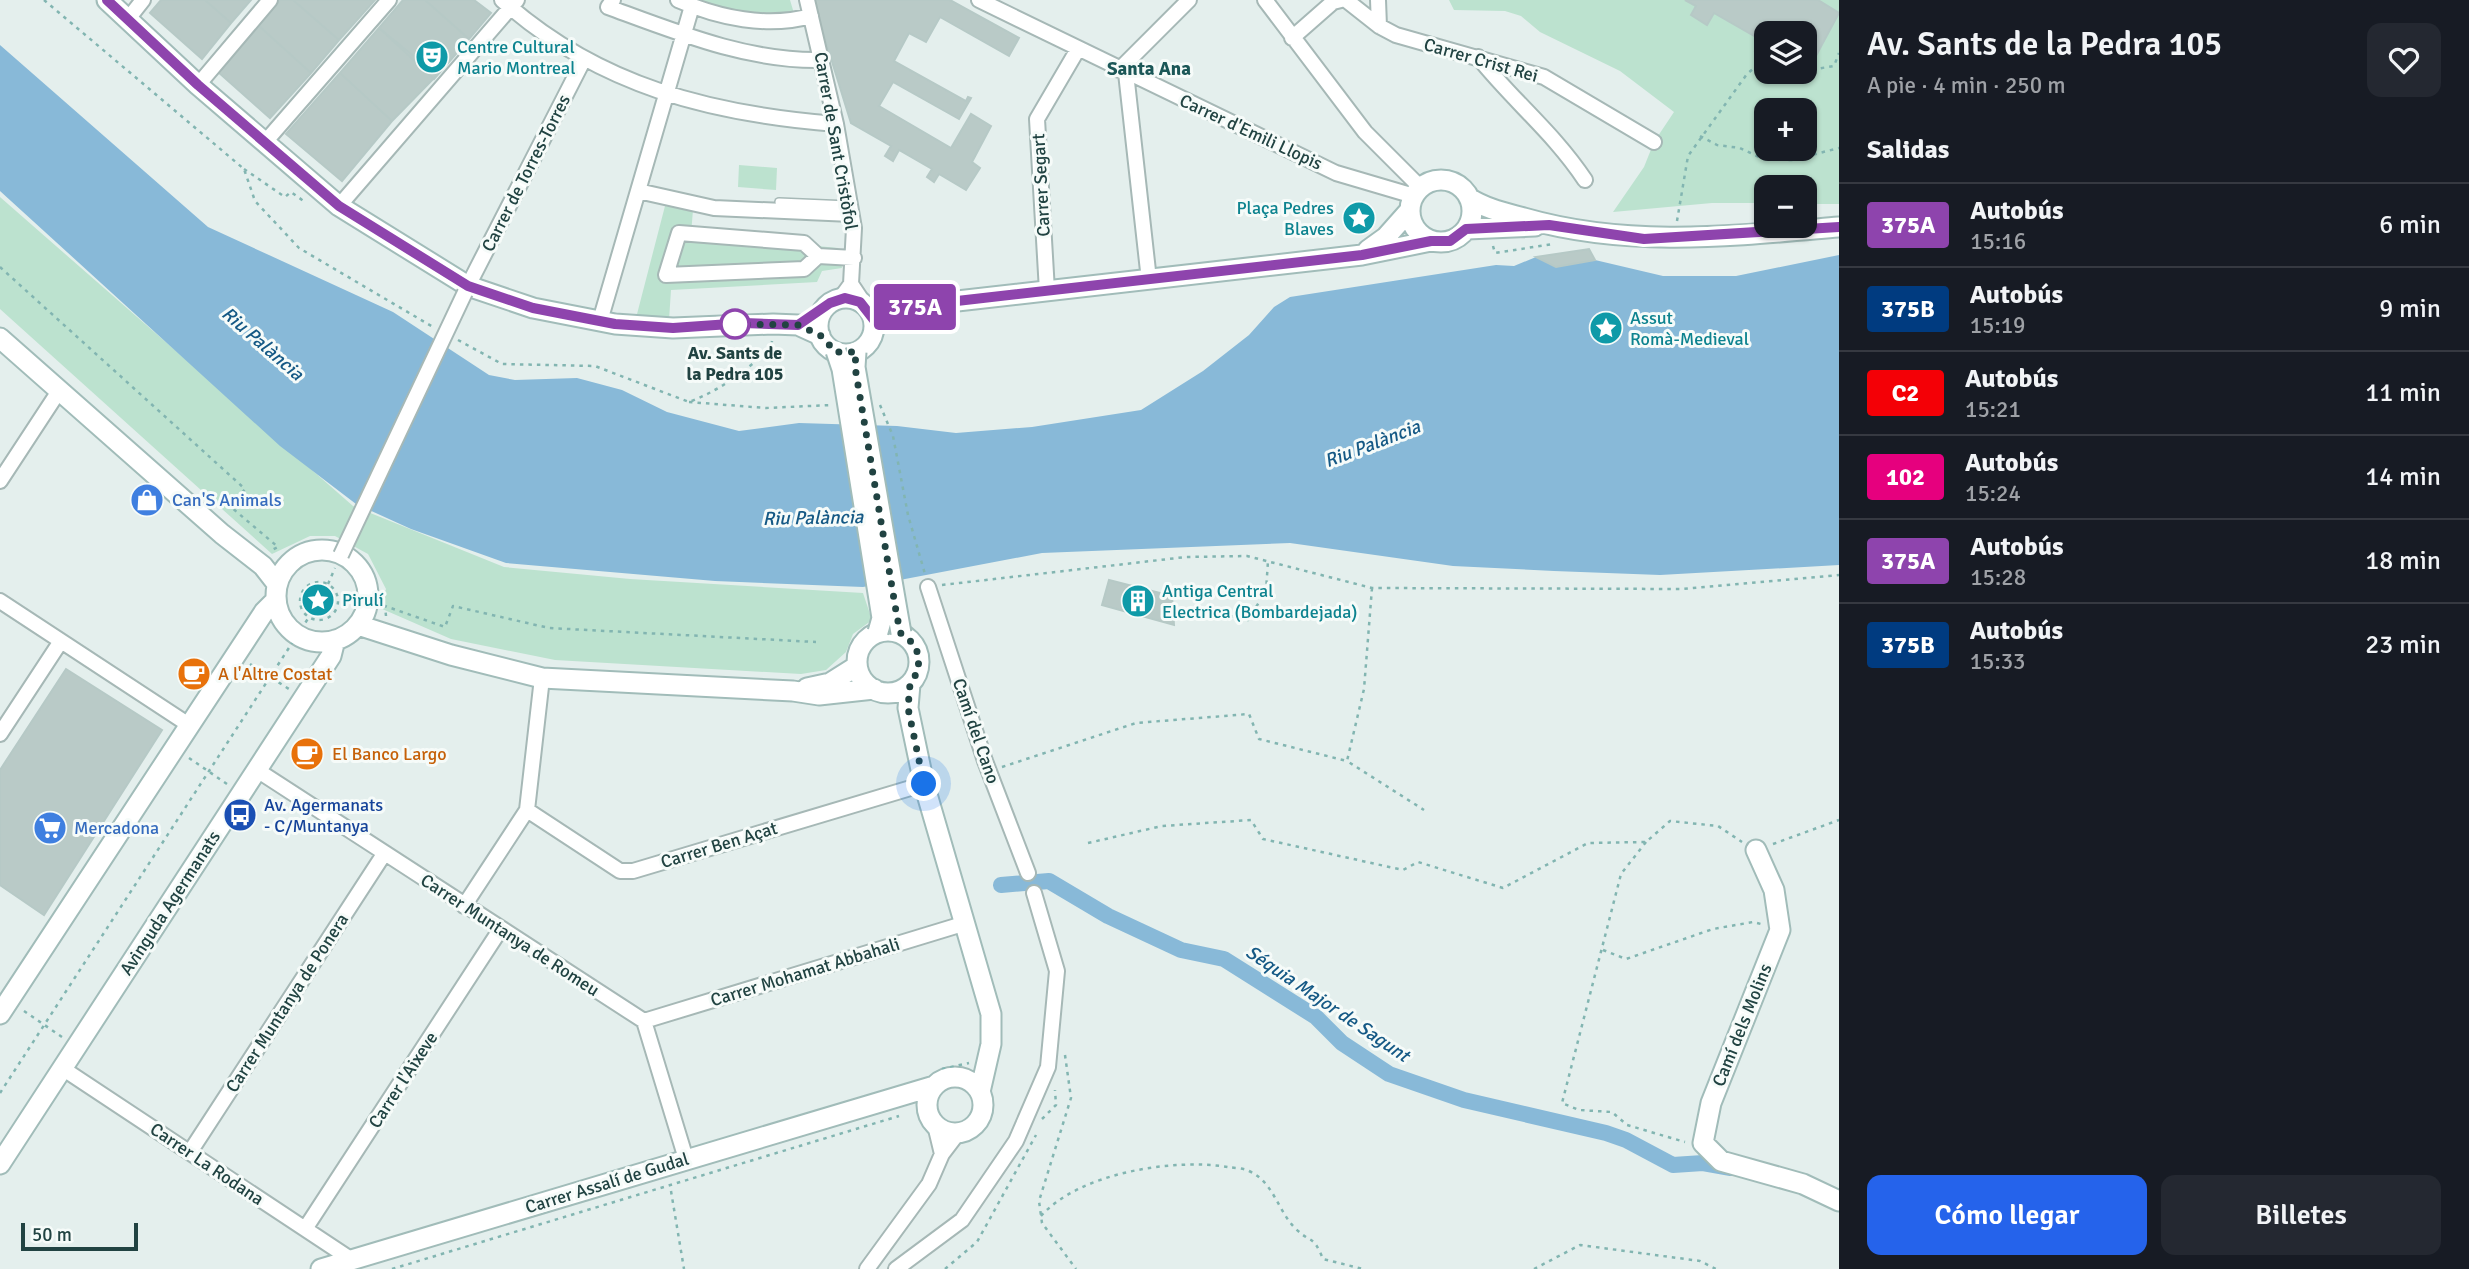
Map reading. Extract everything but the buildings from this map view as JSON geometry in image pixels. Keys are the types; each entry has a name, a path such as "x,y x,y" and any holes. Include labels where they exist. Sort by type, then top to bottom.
{"street":[{"path":"107,0 198,85 339,206 468,286 533,308 600,321 673,328 744,323 798,325 820,335 836,352 842,369 882,618 878,632"},
{"path":"128,19 143,0"},
{"path":"198,85 271,0"},
{"path":"266,141 389,0"},
{"path":"613,0 608,7 684,35 744,51 822,60"},
{"name":"Carrer de Sant Cristòfol","path":"807,0 836,124 851,209 854,258 838,298"},
{"name":"Carrer d'Emili Llopis","path":"979,0 1336,173 1415,198"},
{"path":"1265,0 1415,198 1416,229 1431,241"},
{"name":"Carrer Crist Rei","path":"1292,38 1333,2 1343,0 1379,26 1396,34 1544,77 1654,142"},
{"path":"1378,0 1379,26"},
{"path":"339,206 509,3 584,59 666,96 765,119 836,124"},
{"path":"600,321 684,35 685,3 745,20 790,21 811,16"},
{"path":"1149,280 1123,72 1180,3"},
{"name":"Carrer Segart","path":"1047,291 1037,119 1079,49"},
{"path":"1478,57 1503,89 1552,134 1585,180"},
{"name":"Carrer de Torres-Torres","path":"341,555 468,286 584,59"},
{"path":"1362,255 1386,237 1415,198 1444,180 1454,183 1469,198 1494,210 1549,225 1644,239 1839,228"},
{"path":"639,187 714,208 851,209"},
{"path":"869,313 1362,255 1431,241 1450,241 1466,229 1472,213 1469,198"},
{"path":"1466,229 1549,225"},
{"path":"818,256 804,269 666,275 679,233 804,243 818,256 854,258"},
{"path":"798,325 838,298 853,299 869,313 871,339 856,352 836,352"},
{"path":"820,335 820,317 838,298"},
{"path":"0,338 258,563 277,592 280,614 291,630 312,641 335,640 358,625 367,606 368,595 363,575 349,558 329,550 312,551 296,557 287,567 277,592 4,1007"},
{"path":"856,352 855,367 901,634"},
{"path":"0,481 59,391"},
{"path":"258,563 287,567"},
{"name":"Camí del Cano","path":"928,587 989,772 1028,873"},
{"path":"0,601 189,725"},
{"path":"367,606 387,633"},
{"path":"358,625 451,655 542,678 793,691 819,695 882,691 910,684"},
{"path":"908,708 860,676 857,666 859,649 870,636 878,632 901,634 913,643 919,656 918,671 910,684 908,708 924,784 991,1014 993,1030 979,1061 962,1078"},
{"name":"Avinguda Agermanats","path":"0,1164 331,656 335,640"},
{"path":"0,734 61,641"},
{"path":"793,691 830,683 857,666"},
{"path":"464,906 527,810 542,678"},
{"name":"Carrer Muntanya de Romeu","path":"257,769 500,930 644,1021"},
{"name":"Carrer Ben Açat","path":"527,810 620,871 633,871 924,784"},
{"path":"1756,850 1774,890 1780,930"},
{"name":"Carrer Muntanya de Ponera","path":"190,1152 384,854"},
{"path":"896,1269 962,1220 1016,1141 1048,1067 1057,971 1034,892"},
{"name":"Carrer Mohamat Abbahali","path":"644,1021 966,923"},
{"name":"Carrer l'Aixeve","path":"305,1229 500,930"},
{"name":"Camí dels Molins","path":"1703,1143 1711,1102 1780,930"},
{"path":"644,1021 686,1159"},
{"path":"867,1269 929,1184 942,1154 958,1133 974,1126 980,1119 983,1110 979,1061"},
{"name":"Carrer La Rodana","path":"62,1068 352,1260"},
{"path":"942,1154 931,1119 929,1094 936,1078 962,1078 980,1092"},
{"name":"Carrer Assalí de Gudal","path":"321,1269 893,1099 936,1078"},
{"path":"893,1099 920,1105 942,1130 958,1133"},
{"path":"1703,1143 1721,1161 1804,1184 1839,1201"}],"lane":[{"path":"639,187 680,197 716,201"},
{"path":"779,202 851,209"}],"path":[{"path":"1817,69 1834,66 1839,53"},
{"path":"1677,221 1688,156 1700,136 1754,68"},
{"path":"1700,136 1717,145 1740,148 1763,159 1792,160 1839,148"},
{"path":"244,169 285,197 292,192 311,205"},
{"path":"0,267 245,489 231,507 278,547 258,563"},
{"path":"928,587 1186,556 1247,556 1372,588 1682,589 1839,575"},
{"path":"1180,617 1210,612 1248,620 1266,591 1268,561"},
{"path":"313,583 331,586 338,603 333,614 323,620 309,617 300,603 303,590 313,583"},
{"path":"1347,761 1364,689 1372,588"},
{"path":"387,633 385,606 445,626 453,606 496,619 575,631 816,642"},
{"path":"0,1093 309,617"},
{"path":"235,655 303,698"},
{"path":"989,772 1136,723 1249,714 1259,739 1347,761 1424,810"},
{"path":"174,748 242,793"},
{"path":"1088,843 1162,826 1251,820 1263,839 1403,870 1418,862 1503,888 1588,843 1646,842"},
{"path":"1703,1143 1678,1142 1627,1125 1612,1112 1579,1110 1562,1103 1621,874 1646,842 1670,821 1718,826 1756,850 1839,820"},
{"path":"1603,950 1626,958 1713,929 1753,922 1780,930"},
{"path":"4,1007 44,1025 76,1047"},
{"path":"1065,1047 1071,1098 1040,1201 1041,1216 1052,1241 1076,1269"},
{"path":"936,1078 979,1061"},
{"path":"392,1269 899,1118 893,1099"},
{"path":"1041,1216 1054,1202 1080,1189 1136,1171 1200,1163 1225,1167 1249,1171 1270,1189 1296,1230 1316,1241 1323,1259 1363,1269"},
{"path":"671,1191 684,1269"},
{"path":"1534,1269 1580,1245 1700,1261 1716,1269"}],"green space":[{"path":"678,0 790,0 796,20 745,20"},
{"path":"1449,0 1839,0 1839,204 1817,204 1817,175 1754,175 1754,203 1712,203 1613,212 1644,167 1654,142 1674,112 1620,71 1540,32 1521,16 1505,11 1454,10"},
{"path":"739,165 777,168 776,190 738,187"},
{"path":"0,197 353,506 504,567 630,579 863,593 872,620 853,634 846,652 826,670 801,674 555,660 451,639 380,608 386,589 368,554 335,536 310,536 272,554 0,309"},
{"path":"665,206 693,210 691,234 838,248 842,268 822,271 817,282 671,290 669,320 636,318"}],"water":[{"name":"Riu Palància","path":"0,45 208,227 393,312 489,375 515,380 577,378 622,390 667,412 739,431 799,423 897,426 956,433 1032,427 1141,410 1203,371 1249,335 1274,307 1290,297 1496,265 1514,266 1536,257 1556,267 1595,260 1663,276 1736,276 1839,255 1839,565 1660,575 1554,571 1453,566 1290,543 1042,553 863,587 715,581 506,563 411,529 356,504 280,446 0,191"}],"waterway":[{"name":"Séquia Major de Sagunt","path":"1001,885 1049,881 1108,916 1181,950 1224,959 1316,1017 1342,1043 1389,1074 1464,1100 1606,1133 1626,1140 1673,1165 1703,1163 1731,1168"}],"bus line":[{"name":"375A","path":"107,0 198,85 323,193 401,247 468,286 533,308 615,324 673,328 744,323 798,325 830,303 845,298 860,302 874,320 922,305 1362,255 1431,241 1450,241 1466,229 1489,230 1549,225 1644,239 1733,236 1839,227"}],"place":[{"name":"Centre Cultural Mario Montreal","path":"432,57"},
{"name":"Plaça Pedres Blaves","path":"1359,218"},
{"name":"Av. Sants de la Pedra 105","path":"735,324"},
{"name":"Assut Romà-Medieval","path":"1606,328"},
{"name":"Can'S Animals","path":"147,500"},
{"name":"Pirulí","path":"318,600"},
{"name":"Antiga Central Electrica (Bombardejada)","path":"1138,601"},
{"name":"A l'Altre Costat","path":"194,674"},
{"name":"El Banco Largo","path":"307,754"},
{"name":"Av. Agermanats - C/Muntanya","path":"240,815"},
{"name":"Mercadona","path":"50,828"}],"district":[{"name":"Santa Ana","path":"1149,68"}],"route":[{"path":"735,324 798,325 820,335 829,348 836,352 856,352 854,362 897,617 901,634 913,643 919,656 918,671 910,684 912,692 908,708 924,784"}]}
